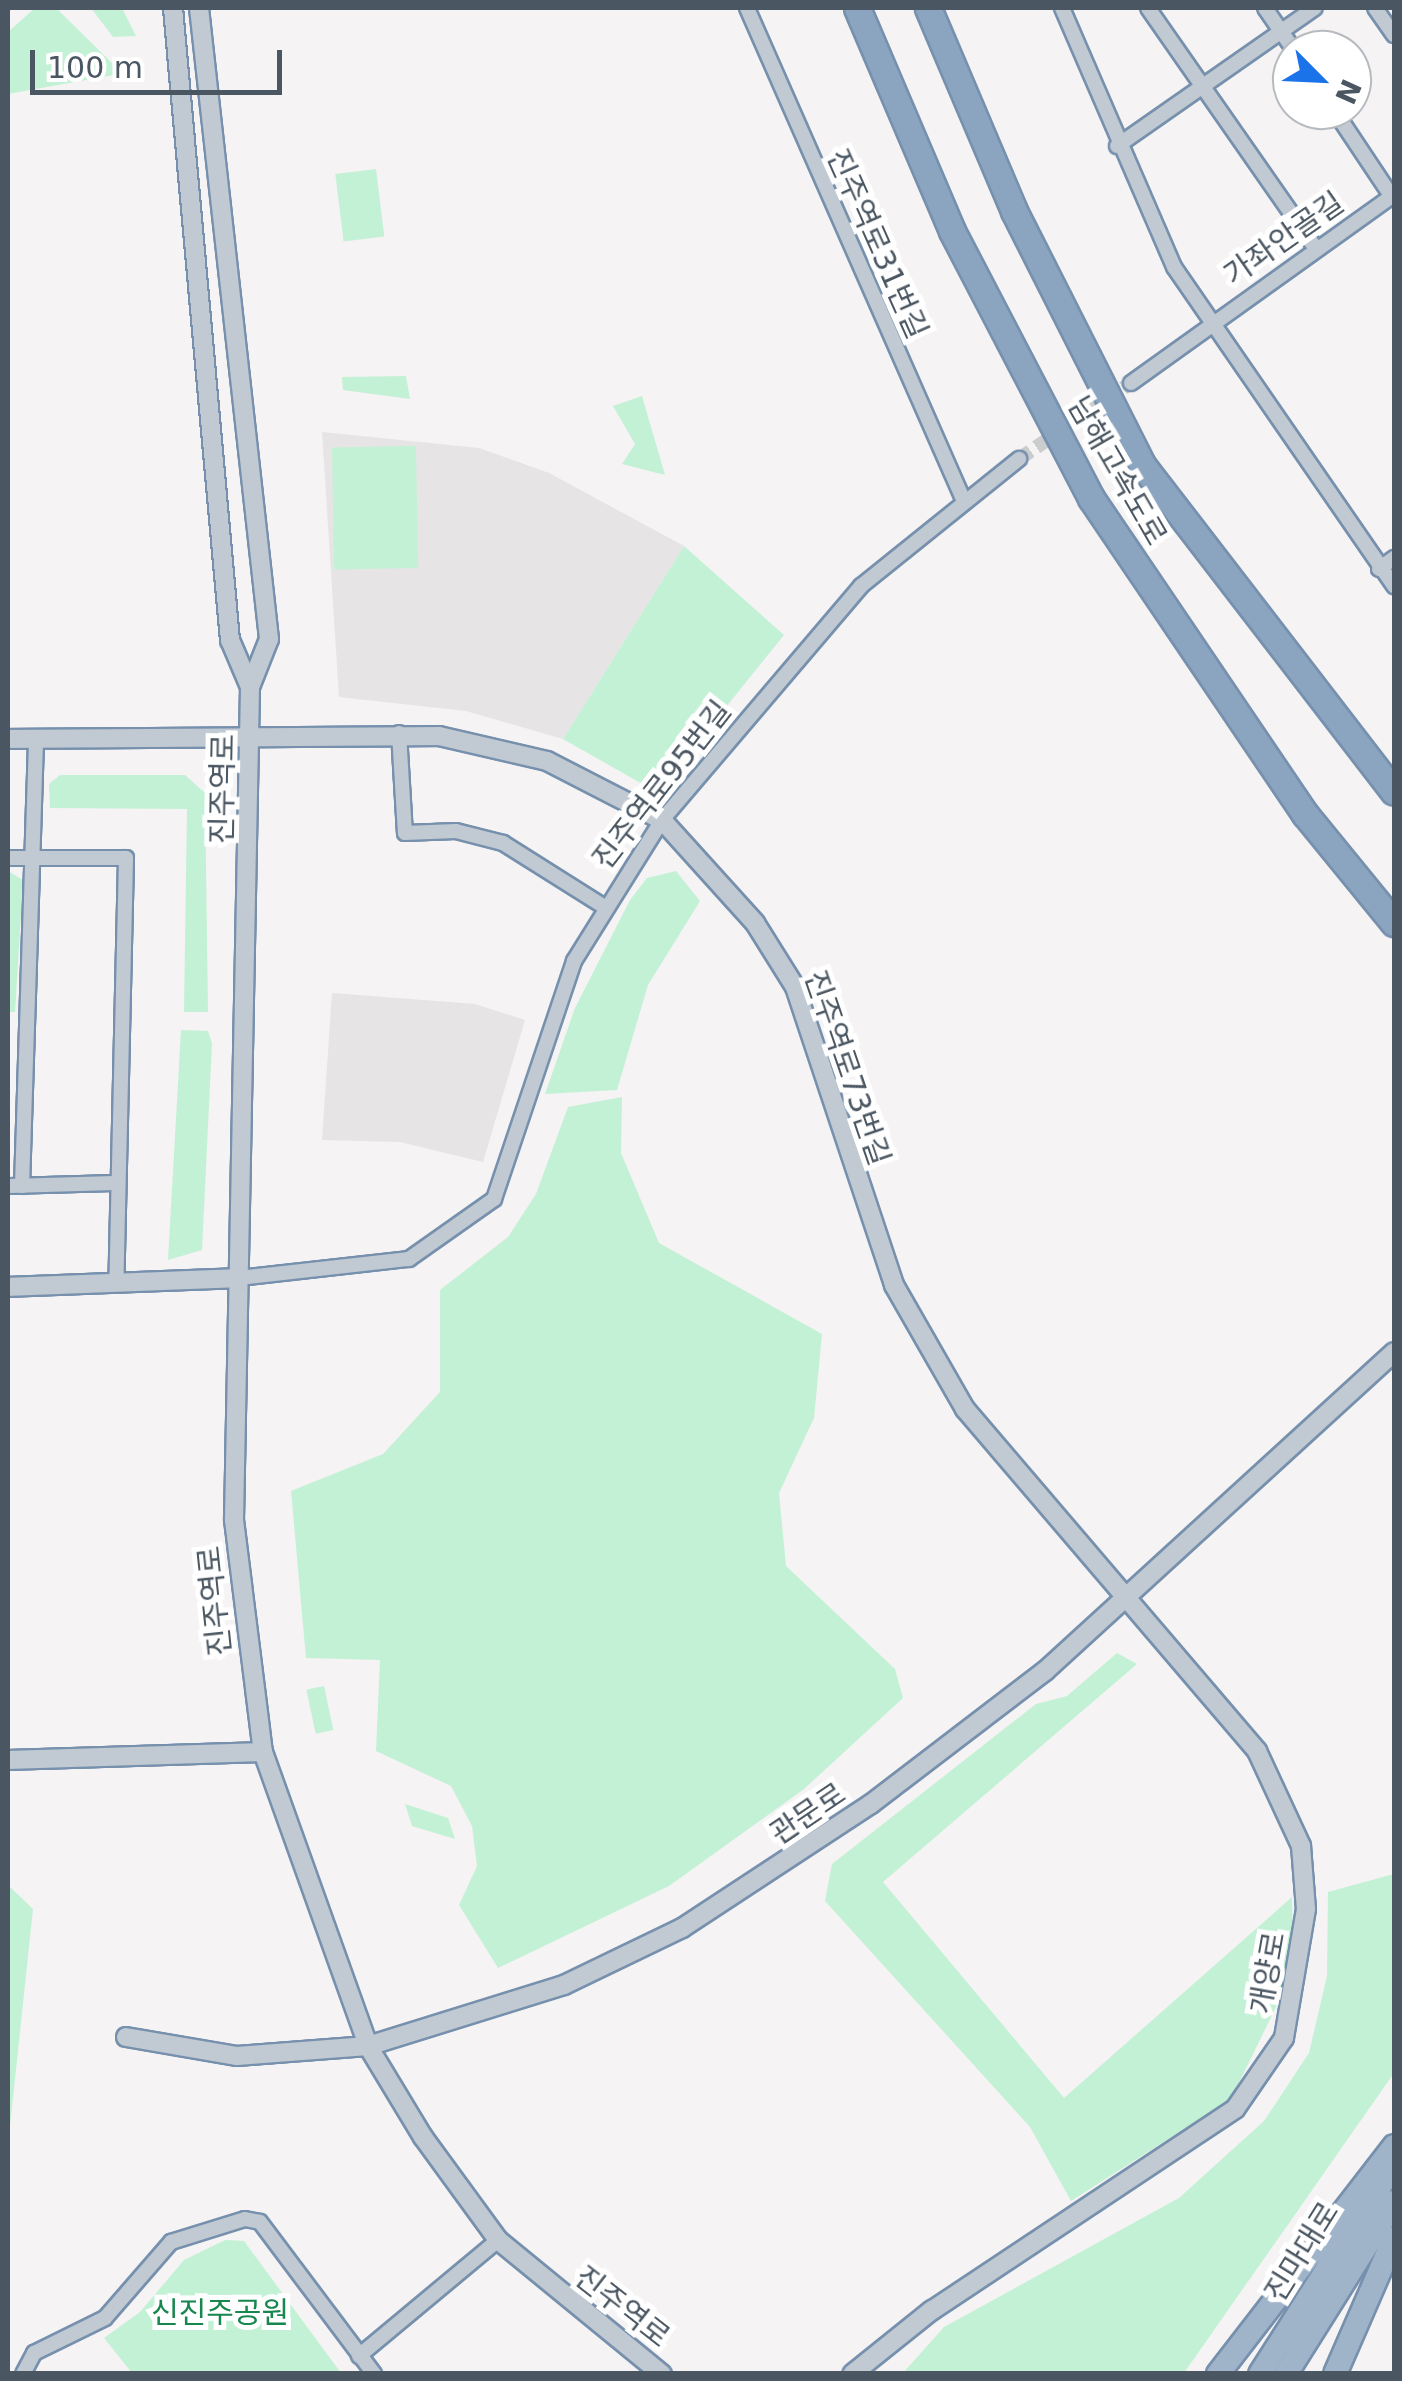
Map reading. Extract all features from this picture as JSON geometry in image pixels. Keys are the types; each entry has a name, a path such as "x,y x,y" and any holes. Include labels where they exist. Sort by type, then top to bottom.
{"highway":[{"name":"남해고속도로","path":"857,8 952,231 1091,498 1259,750 1394,922"},
{"name":"남해고속도로","path":"928,8 1014,211 1143,466 1394,792"},
{"path":"1218,2374 1394,2146"},
{"name":"진마대로","path":"1260,2374 1394,2163"},
{"name":"진마대로","path":"1286,2374 1394,2202"},
{"path":"1335,2374 1394,2238"}],"street":[{"name":"진주역로","path":"173,8 230,640 250,687 234,1520 263,1752 368,2046 498,2240 662,2374"},
{"name":"진주역로","path":"199,8 269,639 250,687"},
{"name":"진주역로31번길","path":"747,8 963,500"},
{"name":"가좌안골길","path":"1062,8 1118,146 1174,267 1214,324 1393,196"},
{"path":"1148,8 1316,250"},
{"path":"1265,8 1281,30"},
{"path":"1283,30 1316,8"},
{"path":"1375,8 1394,35"},
{"path":"1118,146 1272,38"},
{"path":"1348,130 1393,196"},
{"path":"1130,383 1214,324 1379,570 1394,586"},
{"name":"진주역로95번길","path":"239,1278 410,1259 494,1199 541,1042 603,906 662,820 861,586 963,500 1019,459"},
{"path":"1379,570 1394,558"},
{"path":"399,733 405,833 456,831 503,843 603,906"},
{"name":"진주역로73번길","path":"8,738 399,733 486,742 547,761 662,820 755,923 795,987 894,1285 965,1409 1126,1604"},
{"path":"36,738 15,1186 116,1184"},
{"path":"8,858 126,858 116,1283"},
{"path":"8,1287 239,1278"},
{"name":"관문로","path":"126,2036 237,2056 368,2046 548,1992 682,1928 872,1804 1126,1604 1394,1352"},
{"name":"개양로","path":"852,2374 932,2310 1235,2109 1284,2038 1306,1910 1301,1846 1257,1750 1126,1604"},
{"path":"8,1760 263,1752"},
{"path":"23,2374 34,2353 105,2318 171,2242 195,2227 246,2219 260,2222 374,2374"},
{"path":"359,2356 498,2240"}],"shaded area":[{"path":"322,432 479,448 549,473 684,546 563,739 466,711 339,697"},
{"path":"332,993 475,1004 525,1020 483,1162 400,1142 322,1140"}],"green space":[{"path":"35,8 56,8 115,66 136,71 8,94 8,32"},
{"path":"91,8 122,8 136,36 113,37"},
{"path":"376,169 384,236 344,241 335,174"},
{"path":"406,376 410,399 343,390 342,377"},
{"path":"642,396 665,475 622,464 635,444 613,406"},
{"path":"416,446 418,568 334,569 332,447"},
{"path":"684,546 784,635 668,779 644,785 563,739"},
{"path":"60,775 185,775 205,793 208,1012 184,1012 187,809 50,808 49,784"},
{"path":"8,871 23,880 15,1012 8,1012"},
{"path":"676,871 700,901 648,985 617,1090 545,1094 575,1008 630,900 647,878"},
{"path":"181,1030 208,1031 212,1043 202,1250 168,1260"},
{"path":"622,1097 621,1153 659,1243 822,1334 814,1418 779,1493 786,1566 895,1669 903,1698 804,1789 669,1886 498,1968 459,1905 477,1866 472,1826 451,1786 376,1751 380,1660 306,1658 291,1491 383,1454 440,1392 440,1290 508,1237 536,1194 568,1107"},
{"path":"1117,1653 1137,1664 883,1882 1064,2098 1292,1897 1293,1945 1277,2005 1231,2099 1071,2201 1030,2127 825,1901 832,1864 1036,1704 1067,1696"},
{"path":"324,1686 333,1730 316,1734 306,1690"},
{"path":"405,1804 448,1818 455,1839 412,1826"},
{"path":"1394,1874 1394,2073 1184,2373 903,2373 944,2327 1179,2198 1264,2121 1309,2053 1327,1976 1328,1892"},
{"path":"8,1885 33,1909 8,2145"},
{"name":"신진주공원","path":"225,2240 244,2241 341,2373 132,2373 104,2338 140,2312 184,2260"}],"tunnel":[{"path":"1019,459 1131,383"}]}
